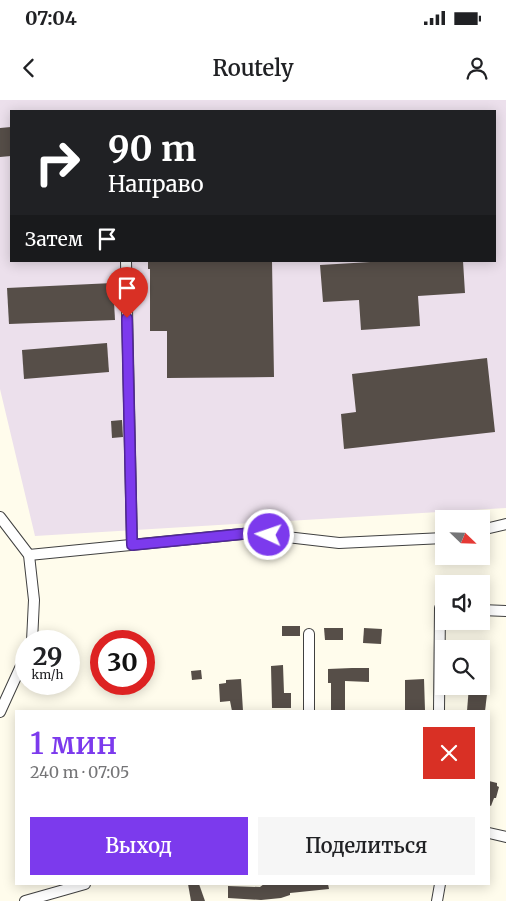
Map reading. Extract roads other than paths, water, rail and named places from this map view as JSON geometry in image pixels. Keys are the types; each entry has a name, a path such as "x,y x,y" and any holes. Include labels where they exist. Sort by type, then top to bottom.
{"street":[{"path":"126,262 132,545"},
{"path":"0,517 29,555 34,600 33,630"},
{"path":"490,528 506,524"},
{"path":"29,555 252,533 339,544 435,539"},
{"path":"490,610 506,611"},
{"path":"438,710 441,630"},
{"path":"309,634 309,710"},
{"path":"0,712 15,679"},
{"path":"490,833 506,837"},
{"path":"24,901 81,885"},
{"path":"437,901 440,885"}]}
